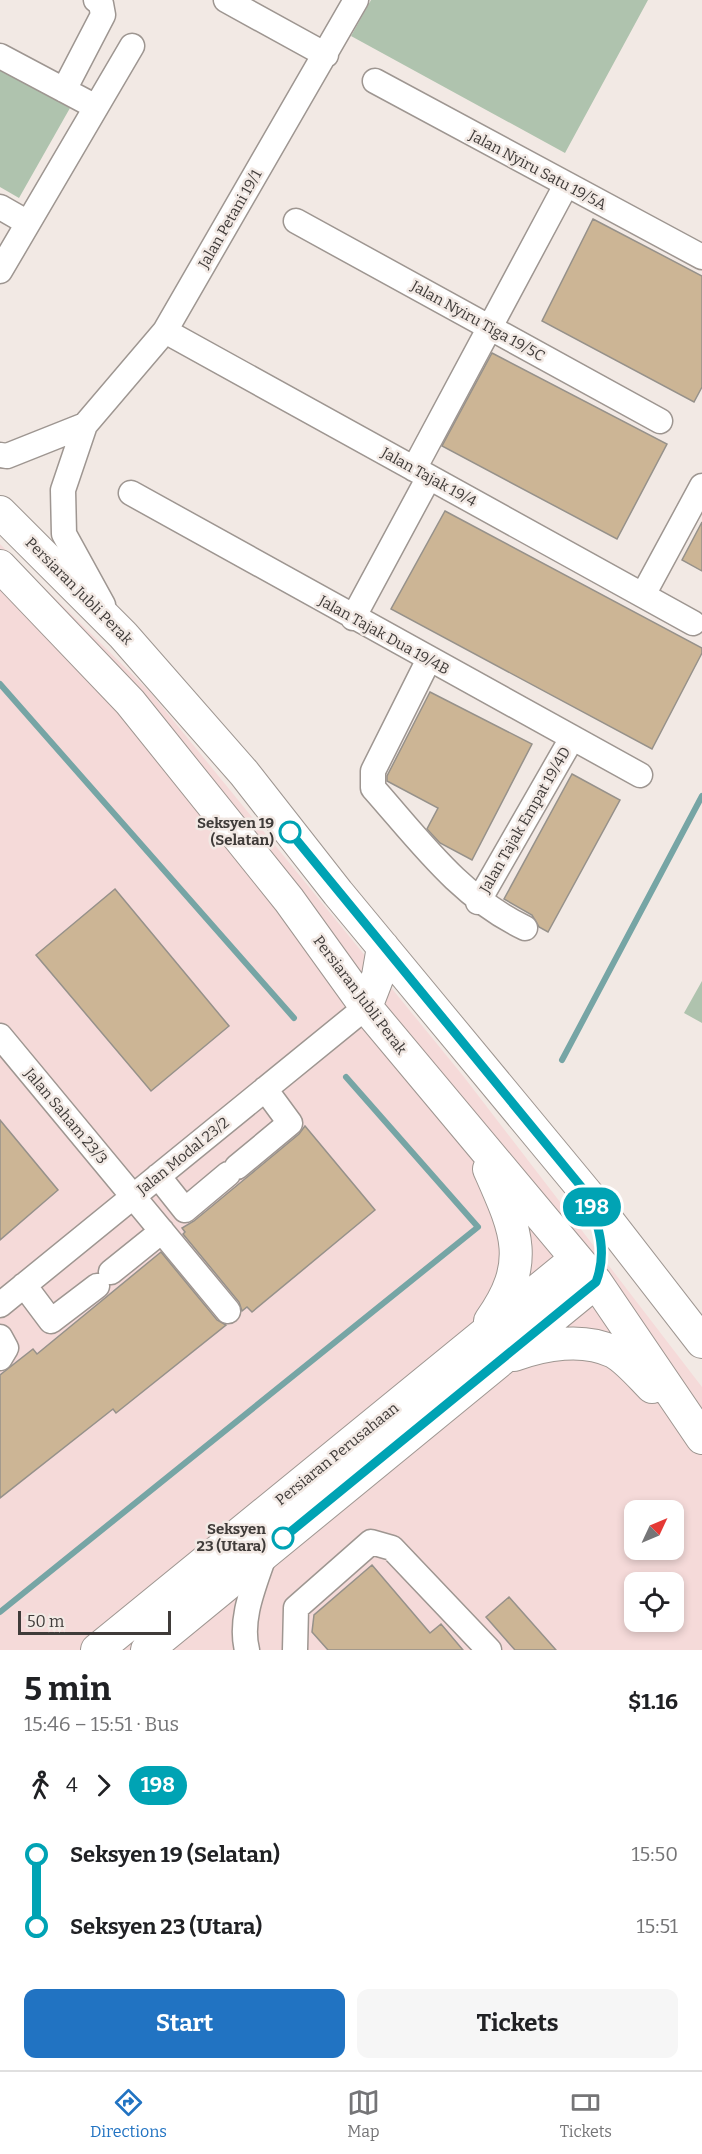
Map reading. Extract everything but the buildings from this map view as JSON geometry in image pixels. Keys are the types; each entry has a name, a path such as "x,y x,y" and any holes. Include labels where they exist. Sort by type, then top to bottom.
{"main road":[{"name":"Persiaran Jubli Perak","path":"0,512 123,635 244,772 382,947 588,1195 702,1342"},
{"name":"Persiaran Jubli Perak","path":"0,566 130,702 289,900 366,1007 592,1266 702,1439"},
{"path":"366,1007 378,976 382,947"},
{"path":"366,1007 401,999 430,1004"},
{"path":"474,1133 507,1210 517,1242 514,1274 504,1302 475,1341"},
{"path":"588,1195 601,1236 592,1266 650,1274"},
{"name":"Persiaran Perusahaan","path":"97,1650 475,1341 592,1266"},
{"name":"Persiaran Perusahaan","path":"147,1650 502,1360 592,1266"},
{"path":"502,1360 542,1345 582,1345 614,1352 635,1370 702,1439"}],"street":[{"path":"64,90 103,15 100,4 96,0"},
{"path":"226,0 326,55"},
{"name":"Jalan Petani 19/1","path":"123,635 101,604 64,534 63,490 84,424 165,331 356,0"},
{"path":"0,271 132,45"},
{"path":"0,56 96,107"},
{"name":"Jalan Nyiru Satu 19/5A","path":"375,81 702,257"},
{"path":"353,618 490,328 566,185"},
{"path":"0,207 28,223"},
{"name":"Jalan Nyiru Tiga 19/5C","path":"296,221 660,421"},
{"name":"Jalan Tajak 19/4","path":"165,331 693,623"},
{"name":"Jalan Petani 19/1","path":"0,455 7,456 84,424"},
{"path":"643,595 702,486"},
{"name":"Jalan Tajak Dua 19/4B","path":"131,493 353,618 640,774"},
{"path":"429,659 372,771 373,788 458,883 478,902 525,928"},
{"name":"Jalan Tajak Empat 19/4D","path":"478,902 572,738"},
{"name":"Jalan Modal 23/2","path":"0,1305 366,1007"},
{"name":"Jalan Saham 23/3","path":"0,1036 228,1311"},
{"path":"158,1176 185,1210 290,1123 265,1089"},
{"path":"24,1285 51,1321 162,1232"},
{"path":"0,1337 6,1348 0,1358"},
{"path":"295,1650 292,1648 296,1608 371,1542 392,1548 489,1650"},
{"path":"248,1650 244,1638 248,1607 265,1553"}],"shaded area":[{"path":"0,544 150,692 464,1077 702,1387 702,1650 0,1650"}],"green space":[{"path":"371,0 648,0 565,153 351,36"},
{"path":"0,69 70,108 19,198 0,187"},
{"path":"702,981 702,1023 684,1013"}],"waterway":[{"path":"0,684 294,1018"},
{"path":"562,1060 702,796"},
{"path":"0,1612 478,1227 346,1077"}],"bus line":[{"name":"198","path":"283,1538 596,1282 603,1255 601,1236 588,1195 382,947 290,832"}],"place":[{"name":"Seksyen 19 (Selatan)","path":"290,832"},
{"name":"Seksyen 23 (Utara)","path":"283,1538"}]}
